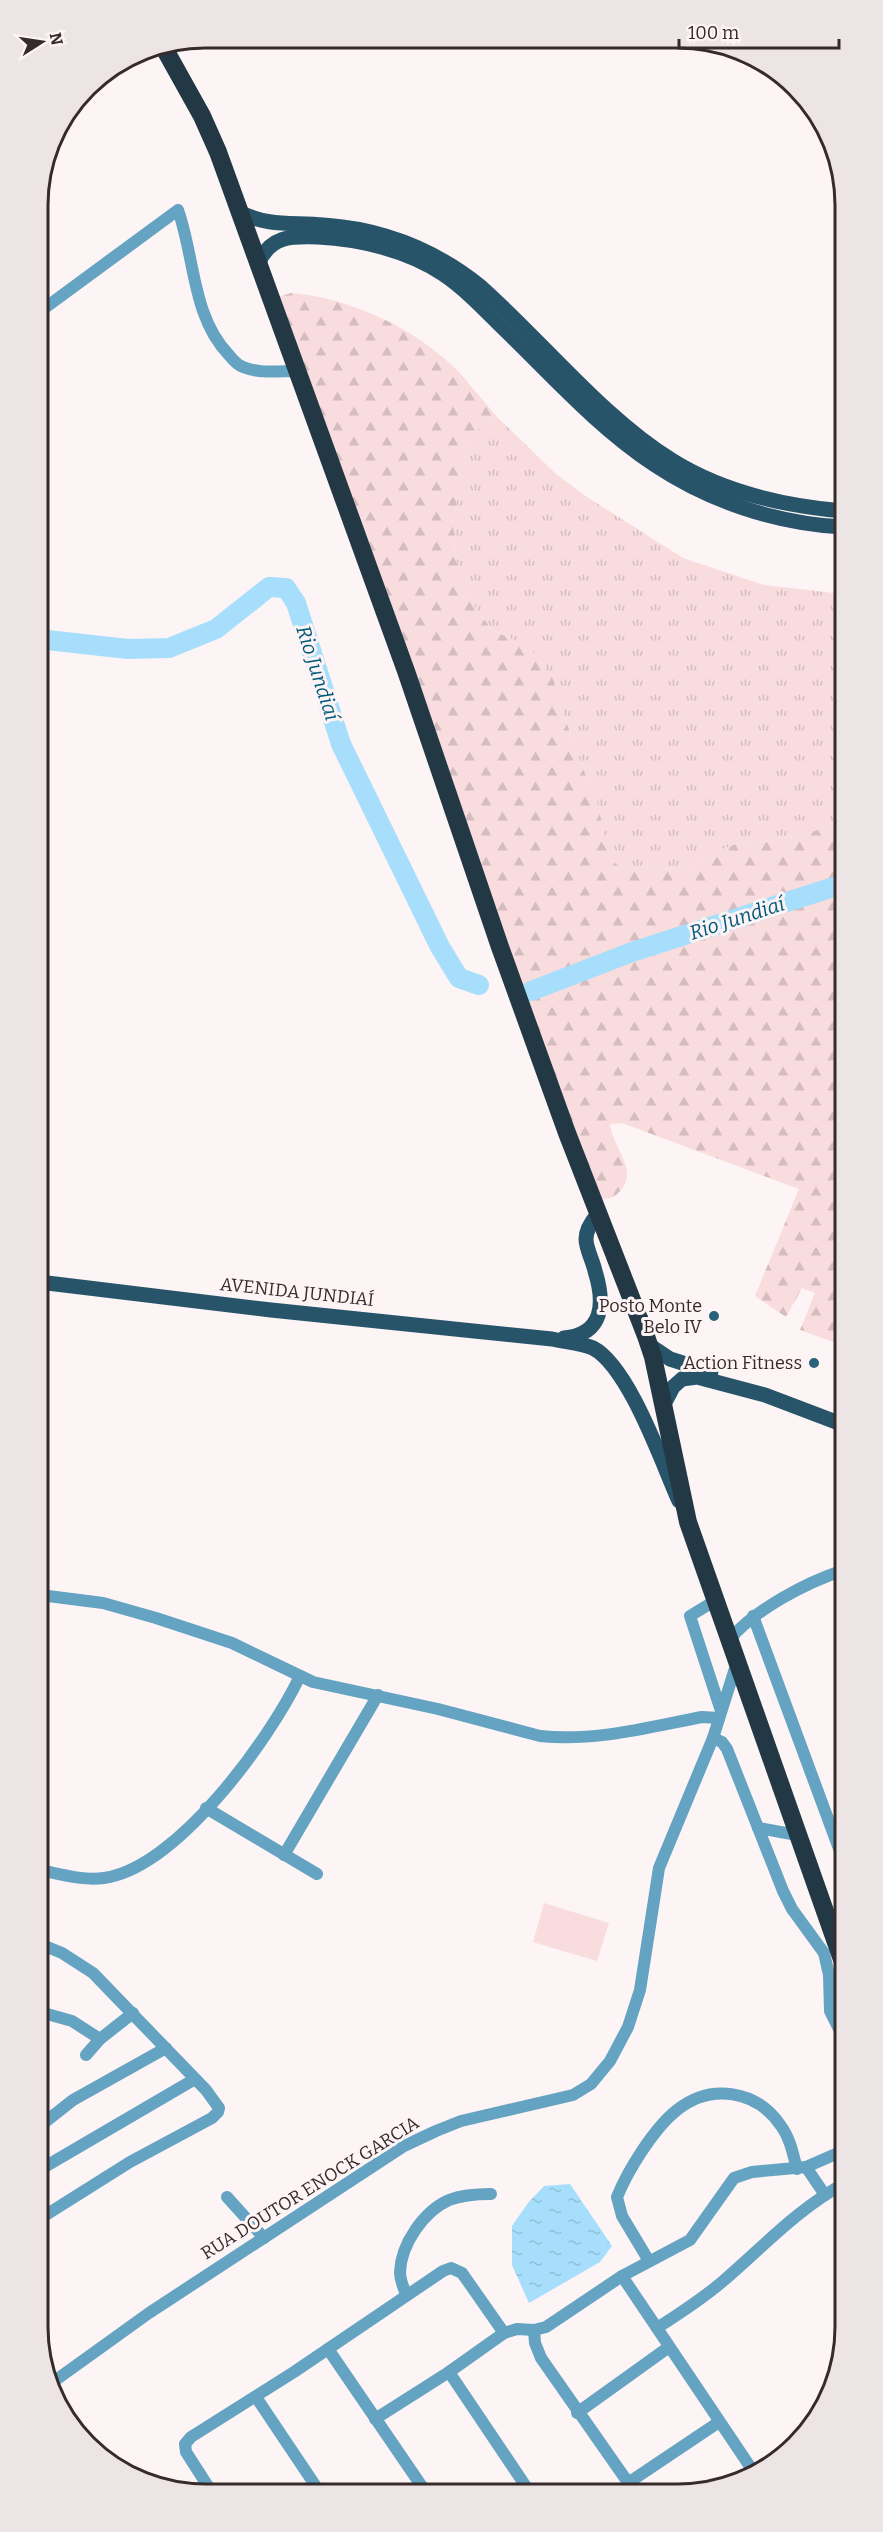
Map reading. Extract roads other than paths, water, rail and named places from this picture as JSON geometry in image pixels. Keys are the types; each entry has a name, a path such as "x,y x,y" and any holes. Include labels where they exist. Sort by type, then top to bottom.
{"highway":[{"path":"167,53 210,134 402,661 500,947 598,1214 649,1344 688,1522 797,1834 831,1950 835,1955"}],"main road":[{"path":"239,212 288,231 340,238 387,249 428,265 457,285 485,310 614,435 656,466 686,483 741,506 804,523 835,526"},
{"path":"258,264 262,253 288,231 324,225 357,229 396,238 461,270 616,417 674,462 713,482 756,496 792,505 835,511"},
{"name":"AVENIDA JUNDIAÍ","path":"552,1339 584,1334 594,1326 598,1315 599,1286 586,1240 590,1224 598,1214"},
{"name":"AVENIDA JUNDIAÍ","path":"48,1283 271,1310 552,1339 592,1348 608,1360 618,1372 642,1416 688,1522"},
{"path":"649,1344 670,1359 720,1375 740,1387 835,1422"},
{"path":"663,1406 673,1387 688,1377 740,1387"}],"street":[{"path":"48,306 178,210 188,238 193,275 204,315 222,348 240,367 258,372 297,371"},
{"path":"730,1640 753,1616 799,1590 835,1574"},
{"path":"48,1596 103,1603 156,1618 232,1643 300,1676 326,1685 378,1695 540,1736 558,1738 606,1734 720,1715 690,1616 716,1600"},
{"path":"753,1616 835,1836"},
{"name":"RUA DOUTOR ENOCK GARCIA","path":"57,2379 122,2332 372,2166 421,2137 470,2119 564,2098 581,2091 597,2078 619,2046 635,2010 647,1955 659,1868 712,1738 737,1661"},
{"path":"48,1871 93,1878 126,1872 152,1858 171,1844 249,1761 289,1699 300,1676"},
{"path":"284,1855 378,1695"},
{"path":"712,1738 722,1742 727,1749 792,1909 831,1950 830,2011 835,2021"},
{"path":"206,1808 316,1874"},
{"path":"758,1828 797,1834"},
{"path":"48,1947 62,1953 93,1973 219,2105 218,2112 212,2118 130,2162 48,2214"},
{"path":"86,2055 100,2039 133,2013"},
{"path":"48,2014 72,2021 100,2039"},
{"path":"48,2120 73,2100 166,2048"},
{"path":"48,2164 195,2079"},
{"path":"649,2261 622,2216 617,2197 648,2145 668,2118 684,2105 714,2093 734,2093 753,2099 771,2112 782,2126 801,2168 825,2195"},
{"path":"375,2420 504,2333 517,2329 534,2330 546,2327 622,2276 690,2240 734,2178 752,2172 801,2168 835,2154"},
{"path":"657,2328 720,2284 772,2234 835,2189"},
{"path":"406,2294 400,2273 401,2261 410,2240 425,2218 435,2208 456,2198 491,2194"},
{"path":"227,2197 264,2238"},
{"path":"207,2484 186,2452 185,2444 191,2437 256,2397 443,2271 455,2269 472,2284 504,2333"},
{"path":"622,2276 750,2466"},
{"path":"534,2330 535,2343 541,2358 577,2413 629,2484"},
{"path":"577,2413 669,2347"},
{"path":"328,2349 420,2484"},
{"path":"449,2372 524,2484"},
{"path":"256,2397 315,2484"},
{"path":"635,2484 719,2422"}],"water":[{"path":"570,2184 612,2246 600,2262 529,2303 512,2265 512,2226 528,2203 544,2186"}],"waterway":[{"name":"Rio Jundiaí","path":"48,640 128,649 169,648 216,629 269,587 286,588 296,603 341,744 440,947 459,978 479,985"},
{"name":"Rio Jundiaí","path":"531,991 632,952 835,887"}],"place":[{"name":"Posto Monte Belo IV","path":"714,1316"},
{"name":"Action Fitness","path":"814,1363"}]}
